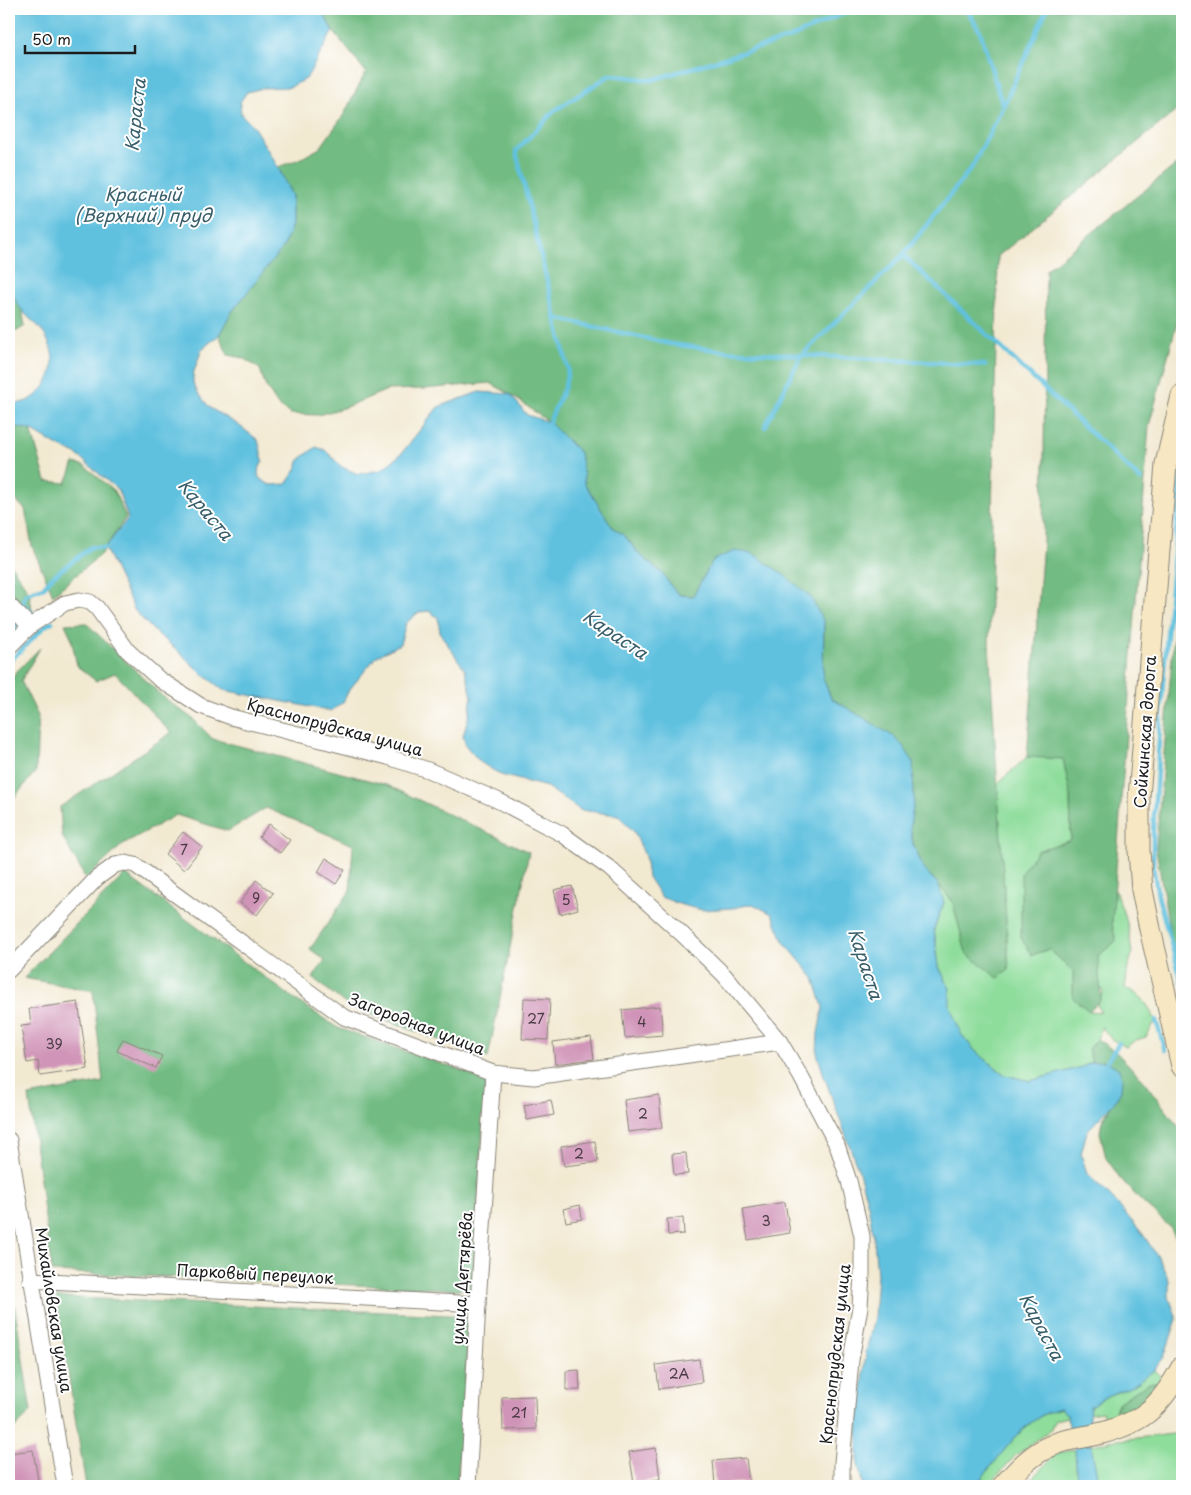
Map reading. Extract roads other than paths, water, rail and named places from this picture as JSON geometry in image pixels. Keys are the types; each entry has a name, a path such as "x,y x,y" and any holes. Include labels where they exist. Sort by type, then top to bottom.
{"main road":[{"name":"Сойкинская дорога","path":"1182,396 1166,464 1139,797 1139,851 1142,890 1182,1066"},
{"path":"1002,1486 1035,1454 1054,1444 1132,1423 1161,1402 1182,1367"}],"street":[{"name":"Краснопрудская улица","path":"30,626 65,603 79,600 90,602 97,608 128,651 159,679 201,706 231,717 388,757 428,770 497,800 562,834 609,868 684,935 724,975 780,1042 806,1084 837,1146 849,1181 862,1236 860,1307 851,1360 842,1463 842,1486"},
{"path":"9,605 30,626 9,647"},
{"name":"Загородная улица","path":"9,970 97,878 115,865 125,863 134,865 344,1018 494,1073 534,1077 780,1042"},
{"name":"улица Дегтярёва","path":"468,1486 494,1073"},
{"name":"Михайловская улица","path":"9,1140 30,1280 65,1486"},
{"name":"Парковый переулок","path":"30,1280 478,1304"}],"water":[{"name":"Красный (Верхний) пруд","path":"9,9 321,9 333,31 306,79 290,87 263,88 247,92 240,102 241,114 253,126 278,167 292,196 292,225 284,246 231,313 219,335 202,349 193,374 193,383 198,393 210,408 237,424 258,440 263,460 258,472 259,478 270,485 286,484 296,470 300,459 316,447 325,450 342,467 358,474 381,470 401,454 438,407 479,392 510,394 527,415 549,422 580,453 585,484 613,528 625,536 639,554 662,573 680,595 693,596 713,560 734,551 752,553 810,596 824,622 823,678 831,698 893,736 903,746 913,761 914,801 910,826 913,844 924,869 938,884 944,902 934,929 939,967 950,989 950,1006 961,1034 975,1051 1005,1075 1030,1081 1082,1067 1092,1062 1107,1061 1119,1069 1122,1078 1121,1090 1114,1103 1087,1131 1081,1154 1087,1174 1111,1197 1142,1233 1158,1257 1169,1280 1169,1297 1177,1319 1164,1357 1154,1370 1133,1386 1109,1395 1090,1406 1088,1429 1099,1486 1077,1486 1075,1448 1068,1416 1061,1408 1034,1420 1013,1440 974,1486 863,1486 858,1465 858,1427 866,1352 874,1318 877,1275 874,1239 868,1205 858,1169 817,1053 818,1033 823,1007 814,978 784,942 772,914 753,904 733,908 702,910 661,897 648,877 645,856 635,833 618,815 580,810 547,787 501,775 480,762 466,746 463,736 472,696 465,670 440,633 438,618 430,611 419,612 406,623 400,644 377,656 349,690 343,702 331,711 223,690 154,631 135,611 105,548 128,518 118,490 76,454 31,430 9,425 9,404 25,402 37,394 45,386 52,371 53,363 47,340 38,326 21,309 9,285"}],"waterway":[{"path":"549,422 565,386 568,369 516,151 554,111 610,75 652,80 790,38 853,9"},
{"path":"966,9 980,31 1003,107"},
{"path":"765,427 801,356 903,255 972,167 1003,107 1047,9"},
{"path":"903,255 1141,480"},
{"path":"555,318 671,344 724,351 985,365"},
{"path":"1182,462 1163,682 1153,830 1153,866 1158,896 1182,983"},
{"path":"32,612 22,602 26,594 44,587 52,577 91,547 105,548"},
{"path":"9,662 45,626 52,622"},
{"path":"9,636 18,626"},
{"path":"1156,1020 1165,1050"},
{"path":"1107,1061 1119,1043"}],"water label":[{"name":"Караста","path":"136,115"},
{"name":"Караста","path":"205,510"},
{"name":"Караста","path":"615,635"},
{"name":"Караста","path":"865,964"},
{"name":"Караста","path":"1041,1327"}]}
